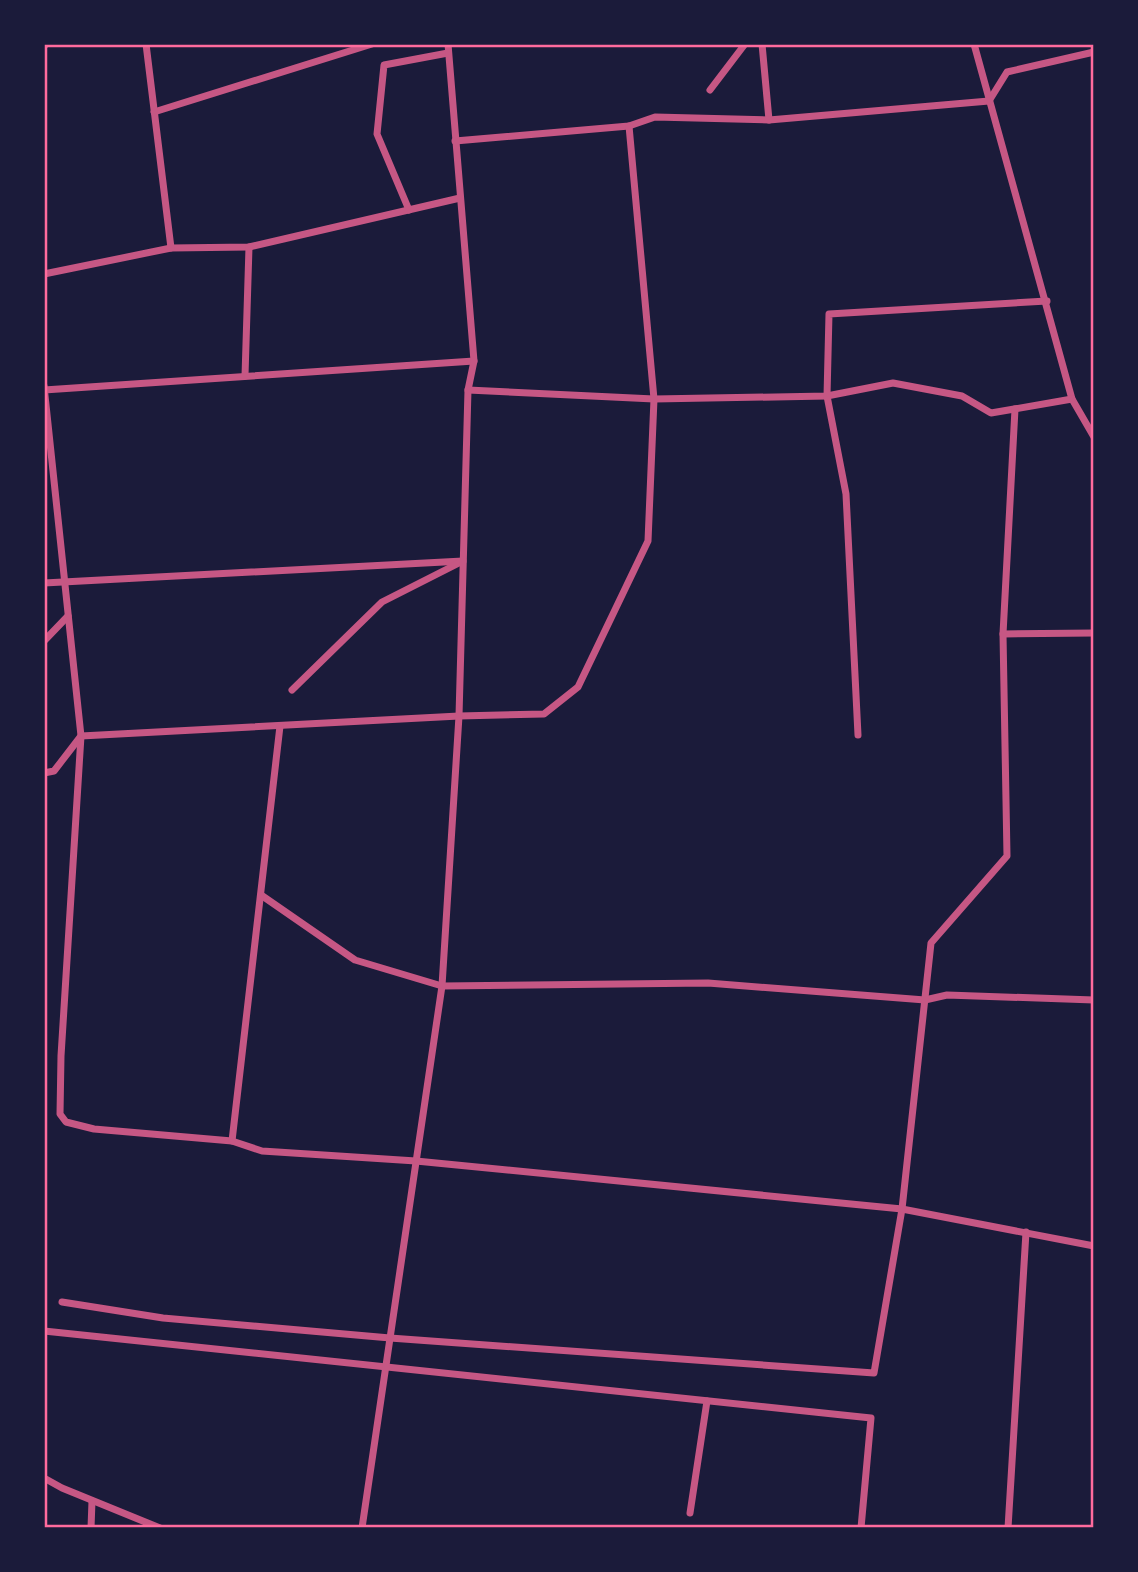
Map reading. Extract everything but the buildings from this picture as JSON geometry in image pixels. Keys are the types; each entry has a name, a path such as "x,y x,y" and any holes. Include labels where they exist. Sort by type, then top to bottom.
{"street":[{"path":"146,44 171,248"},
{"path":"154,112 372,44"},
{"path":"710,90 745,44"},
{"path":"762,44 769,120"},
{"path":"974,44 1072,399 1094,437"},
{"path":"362,1528 442,986 459,716 468,390 474,361 448,48 384,65 377,134 409,209"},
{"path":"989,101 1007,72 1094,52"},
{"path":"455,141 629,126 655,117 769,120 989,101"},
{"path":"45,773 54,771 81,736 544,714 578,687 648,541 654,400 629,126"},
{"path":"44,274 171,248 249,247 460,198"},
{"path":"245,376 249,247"},
{"path":"858,735 846,494 827,396 829,314 1047,301"},
{"path":"474,361 44,388 81,736 61,1056 60,1114 66,1122 94,1129 232,1141 262,1151 416,1161 902,1209 1094,1246"},
{"path":"468,390 654,400 827,396 893,383 962,397 991,413 1072,399"},
{"path":"62,1302 163,1318 390,1338 874,1373 902,1209 931,943 1007,856 1003,634 1015,409"},
{"path":"44,583 463,561"},
{"path":"292,690 382,602 463,561"},
{"path":"44,641 68,616"},
{"path":"1003,634 1094,633"},
{"path":"232,1141 280,726"},
{"path":"261,895 355,960 442,986 708,983 925,1000 947,995 1094,1000"},
{"path":"1008,1528 1026,1232"},
{"path":"44,1331 871,1419 862,1528"},
{"path":"690,1513 707,1401"},
{"path":"44,1478 92,1501 160,1528"},
{"path":"91,1528 92,1501"}]}
